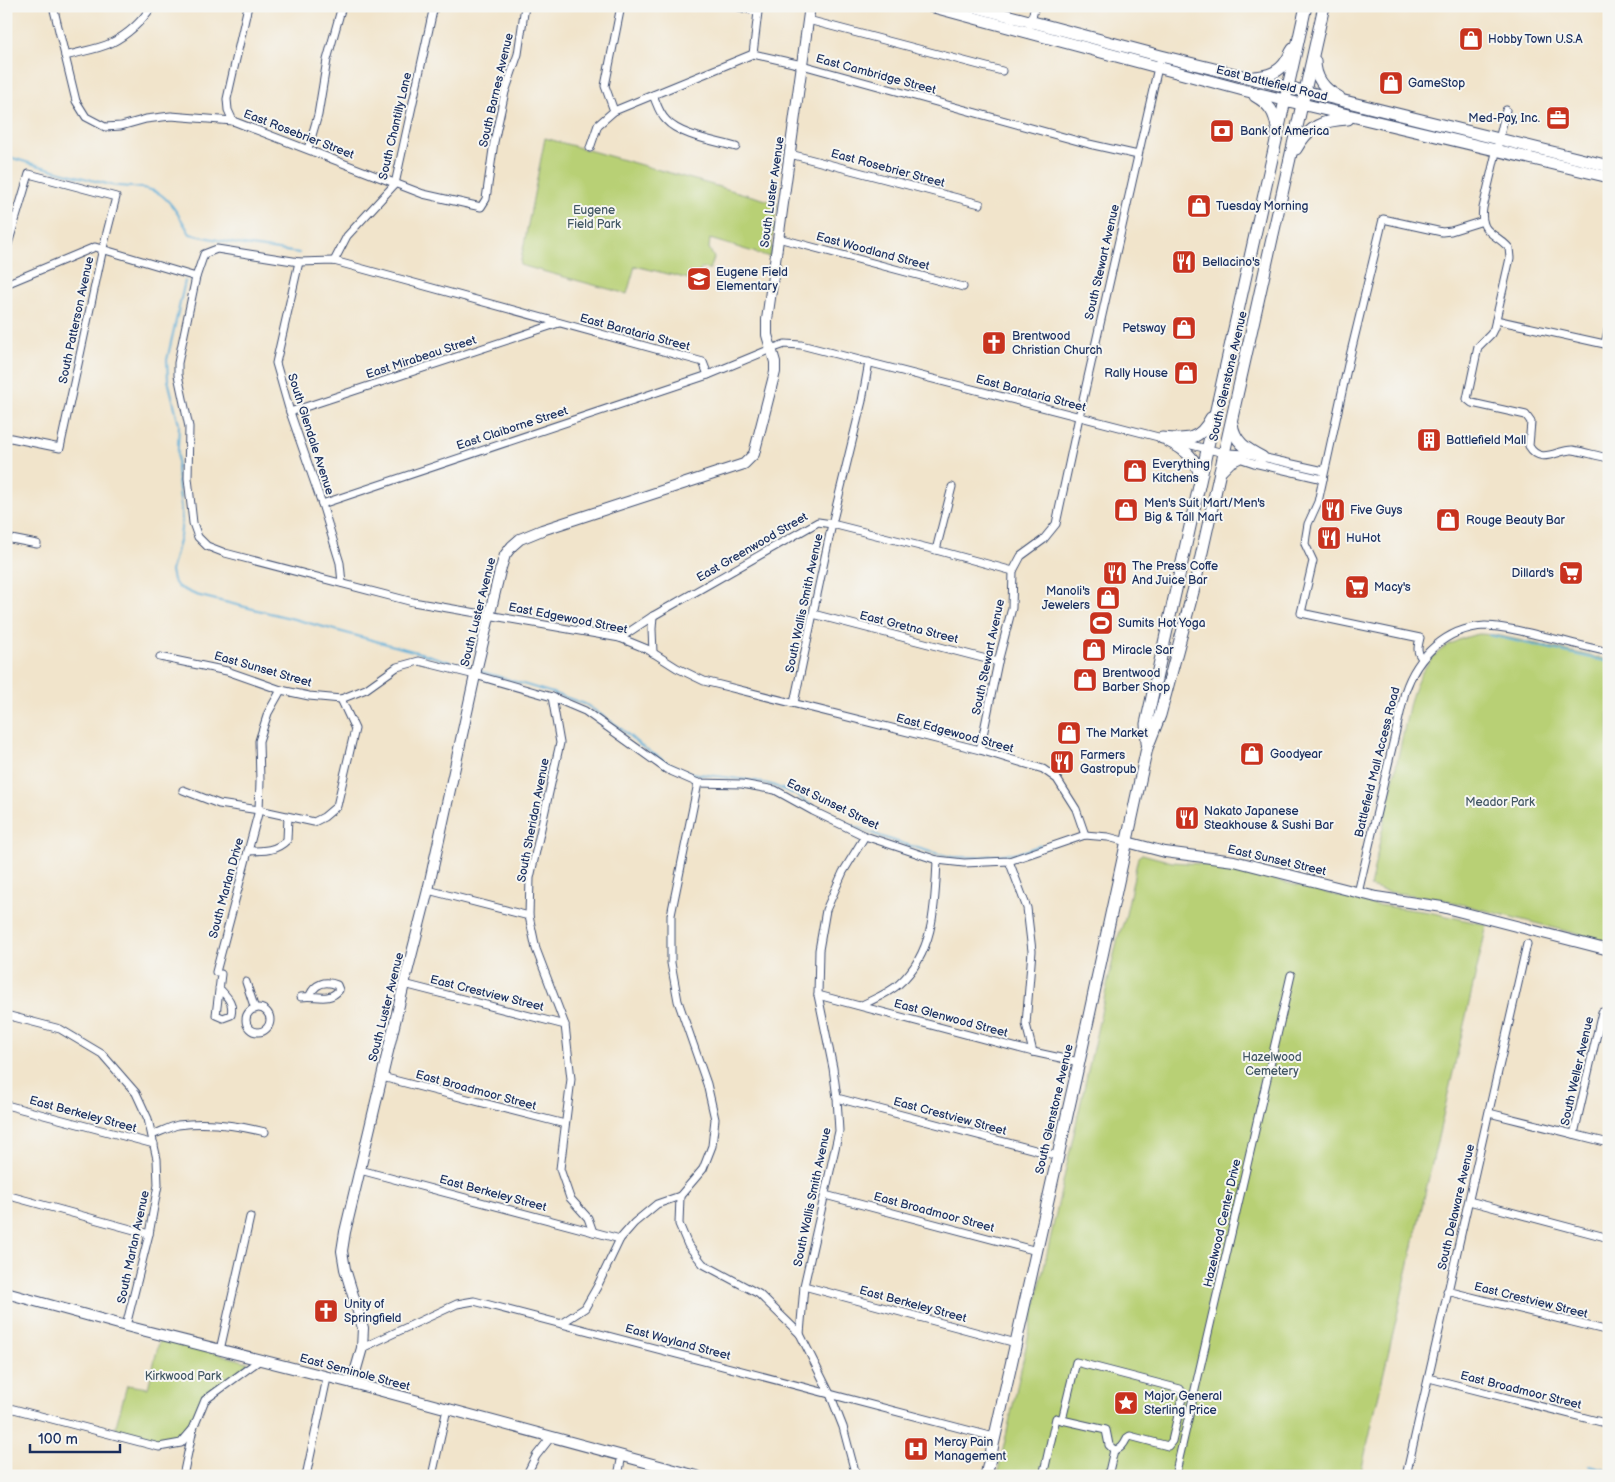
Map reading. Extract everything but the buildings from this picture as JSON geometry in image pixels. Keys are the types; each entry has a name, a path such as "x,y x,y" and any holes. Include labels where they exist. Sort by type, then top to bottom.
{"main road":[{"name":"East Battlefield Road","path":"930,6 1029,28 1160,62 1247,91 1285,101 1362,119 1609,166"},
{"name":"East Battlefield Road","path":"972,6 1029,28"},
{"name":"South Glenstone Avenue","path":"1147,748 1146,724 1306,6"},
{"name":"South Glenstone Avenue","path":"986,1476 1147,748 1160,715 1194,588 1324,6"},
{"path":"1246,77 1264,76 1279,70 1298,42"},
{"path":"1314,49 1315,66 1321,81 1331,92 1348,102"},
{"name":"East Battlefield Road","path":"1160,62 1246,77 1348,102 1609,177"},
{"path":"1247,91 1270,108 1276,120 1278,133"},
{"path":"1290,159 1304,137 1314,127 1333,120 1362,119"},
{"path":"1162,438 1186,439 1196,435 1208,423 1218,398"},
{"path":"1232,419 1233,431 1237,440 1262,457"},
{"path":"1162,438 1180,447 1191,456 1198,469 1200,482"},
{"path":"1220,472 1227,464 1238,458"}],"street":[{"path":"53,6 65,56 110,44 129,32 146,16 152,6"},
{"path":"233,121 228,110 227,99 241,44 248,6"},
{"path":"308,149 318,115 327,60 342,6"},
{"name":"South Chantilly Lane","path":"334,261 347,236 395,184 434,6"},
{"name":"South Barnes Avenue","path":"481,207 486,199 494,142 505,92 518,54 525,6"},
{"path":"614,111 605,86 622,6"},
{"path":"590,148 598,125 614,111 753,54 758,12 735,6"},
{"name":"South Luster Avenue","path":"352,1383 362,1348 363,1328 345,1269 342,1251 345,1232 428,890 489,614 505,554 520,539 542,530 744,464 754,454 775,372 775,362 767,335 767,320 810,6"},
{"path":"1029,28 1035,6"},
{"path":"808,20 1002,71"},
{"name":"East Cambridge Street","path":"753,54 802,65 1089,144 1138,155"},
{"name":"East Rosebrier Street","path":"65,56 76,101 86,117 105,127 121,126 171,116 233,121 423,194 481,207"},
{"name":"South Stewart Avenue","path":"980,750 998,662 1012,608 1013,571 1021,556 1043,540 1056,524 1160,62"},
{"path":"653,95 661,114 667,122 689,134 736,147"},
{"path":"1506,110 1483,208 1482,220 1487,231 1506,244 1510,251 1510,258 1491,334 1478,347 1467,397 1468,401 1526,415 1531,422 1529,446 1537,454 1548,456 1574,450 1609,458"},
{"name":"East Rosebrier Street","path":"790,154 980,204"},
{"name":"South Patterson Avenue","path":"6,437 60,448 103,248 116,197 29,174 15,218"},
{"path":"6,216 15,218 6,251"},
{"path":"1422,658 1417,651 1420,638 1302,613 1312,561 1305,544 1306,536 1308,524 1318,502 1382,219 1442,232 1451,232 1482,220"},
{"name":"East Woodland Street","path":"778,238 963,287"},
{"path":"6,284 96,247 196,276"},
{"name":"East Barataria Street","path":"196,276 204,254 217,249 298,262 334,261 703,362 708,375 786,344 801,345 1224,453"},
{"name":"South Glendale Avenue","path":"298,262 276,363 290,412 340,563 342,584"},
{"name":"East Edgewood Street","path":"196,276 178,363 178,375 189,427 188,478 193,523 198,537 207,546 413,602 620,638 647,649 677,668 704,681 980,750 1043,769 1056,779 1076,809 1085,835"},
{"path":"1496,320 1607,344 1609,326"},
{"name":"East Mirabeau Street","path":"290,412 559,322"},
{"name":"South Wallis Smith Avenue","path":"794,703 832,524 862,401 869,362"},
{"name":"East Claiborne Street","path":"322,504 708,375"},
{"path":"1224,453 1237,452 1324,471"},
{"path":"1224,453 1323,479"},
{"path":"936,550 952,487"},
{"name":"East Greenwood Street","path":"620,638 653,616 818,522 936,550 1013,571"},
{"path":"6,538 38,544"},
{"name":"East Gretna Street","path":"813,614 998,662"},
{"path":"653,616 654,653"},
{"name":"Battlefield Mall Access Road","path":"1358,893 1402,701 1411,675 1422,658 1438,644 1456,633 1485,626 1507,628 1609,652"},
{"name":"East Sunset Street","path":"160,657 227,671 281,690 308,696 341,699 366,689 397,667 419,661 476,671 552,697 585,711 666,769 698,783 742,784 775,790 865,836 937,860 964,863 1009,861 1085,835 1108,837 1165,852 1234,861 1376,897 1442,907 1609,950"},
{"path":"259,810 258,741 268,713 281,690"},
{"name":"South Sheridan Avenue","path":"552,697 560,742 530,878 529,916 536,950 564,1025 571,1079 560,1168 570,1198 588,1218 593,1232"},
{"path":"183,790 219,804 259,810 314,822 324,817 337,806 355,729 341,699"},
{"path":"562,1323 585,1308 598,1287 620,1239 634,1223 657,1204 680,1196 702,1170 712,1146 714,1119 707,1084 678,1000 670,963 671,915 698,783"},
{"name":"South Marlan Drive","path":"219,988 218,973 259,810"},
{"path":"248,851 279,848 287,840 288,817"},
{"name":"South Wallis Smith Avenue","path":"800,1334 804,1286 839,1131 833,1068 818,994 819,950 826,910 843,872 865,836"},
{"path":"862,1006 898,985 919,961 929,934 935,908 937,860"},
{"path":"1009,861 1027,908 1032,951 1026,1024 1033,1052"},
{"path":"428,890 529,916"},
{"name":"South Delaware Avenue","path":"1406,1476 1527,944"},
{"name":"Hazelwood Center Drive","path":"1174,1476 1291,975"},
{"path":"246,982 255,1009"},
{"name":"East Crestview Street","path":"404,984 564,1025"},
{"name":"East Glenwood Street","path":"818,994 1033,1052 1079,1062"},
{"path":"301,996 310,995"},
{"name":"South Weller Avenue","path":"1574,1134 1602,1012"},
{"path":"6,1014 60,1029 102,1054 136,1093 148,1119 154,1144"},
{"name":"East Broadmoor Street","path":"382,1077 565,1124"},
{"name":"East Crestview Street","path":"837,1098 1058,1156"},
{"name":"East Berkeley Street","path":"6,1105 154,1144"},
{"path":"1489,1113 1609,1143"},
{"name":"East Berkeley Street","path":"152,1135 177,1126 210,1124 236,1125 265,1132"},
{"name":"South Marlan Avenue","path":"126,1326 149,1234 158,1184 158,1158 154,1144"},
{"name":"East Berkeley Street","path":"360,1170 620,1239"},
{"name":"East Broadmoor Street","path":"825,1194 1037,1250"},
{"path":"6,1195 149,1234"},
{"path":"680,1196 679,1224 688,1245 703,1264 759,1294 800,1334 830,1394 843,1426 856,1476"},
{"path":"1469,1201 1609,1238"},
{"path":"220,1350 250,1217"},
{"name":"East Berkeley Street","path":"804,1286 1016,1343"},
{"name":"East Crestview Street","path":"1447,1291 1609,1331"},
{"name":"East Seminole Street","path":"6,1293 126,1326 352,1383 697,1476"},
{"name":"East Wayland Street","path":"362,1348 457,1304 474,1302 562,1323 994,1437"},
{"path":"183,1476 193,1429 205,1400 260,1360"},
{"path":"1043,1476 1076,1362 1182,1391 1183,1394 1172,1441 1168,1446 1130,1436 1118,1449 1114,1450"},
{"path":"306,1476 327,1378"},
{"name":"East Broadmoor Street","path":"1429,1378 1609,1424"},
{"path":"6,1407 159,1447 181,1443 193,1429"},
{"path":"432,1476 447,1409"},
{"path":"1059,1419 1106,1430 1109,1445 1114,1450"},
{"path":"526,1476 536,1456 551,1437"},
{"path":"1108,1476 1114,1450"},
{"path":"618,1476 622,1456"}],"green space":[{"name":"Eugene Field Park","path":"545,138 777,203 770,257 710,239 709,248 714,258 710,269 701,268 697,281 635,266 627,294 520,265"},
{"name":"Meador Park","path":"1479,634 1496,635 1609,660 1609,942 1437,898 1388,892 1370,887 1414,688 1426,666 1442,649 1465,638"},
{"name":"Hazelwood Cemetery","path":"1142,854 1172,862 1217,865 1369,904 1429,912 1487,925 1360,1476 997,1476 1118,937 1125,919 1138,857"},
{"name":"Kirkwood Park","path":"160,1338 248,1362 247,1365 205,1398 197,1409 189,1427 180,1437 162,1443 142,1441 114,1433 127,1385 148,1388"}],"waterway":[{"path":"6,156 111,185 154,191 169,202 190,234 237,244 299,253"},
{"path":"185,281 167,360 168,380 179,424 177,470 182,521 171,571 173,580 178,587 196,595 294,619 474,669"},
{"path":"1489,635 1609,662"},
{"path":"480,671 585,704 618,726 641,746 670,764 691,773 756,781 772,785 794,794 845,823 888,839 952,857 979,857 1021,852 1041,845"},
{"path":"1589,1465 1609,1470"}],"place":[{"name":"Hobby Town U.S.A","path":"1471,39"},
{"name":"GameStop","path":"1391,83"},
{"name":"Med-Pay, Inc.","path":"1558,118"},
{"name":"Bank of America","path":"1222,131"},
{"name":"Tuesday Morning","path":"1199,206"},
{"name":"Bellacino's","path":"1184,262"},
{"name":"Eugene Field Elementary","path":"699,279"},
{"name":"Petsway","path":"1184,328"},
{"name":"Brentwood Christian Church","path":"994,343"},
{"name":"Rally House","path":"1186,373"},
{"name":"Battlefield Mall","path":"1429,440"},
{"name":"Everything Kitchens","path":"1135,471"},
{"name":"Men's Suit Mart/Men's Big & Tall Mart","path":"1126,510"},
{"name":"Five Guys","path":"1333,510"},
{"name":"Rouge Beauty Bar","path":"1448,520"},
{"name":"HuHot","path":"1329,538"},
{"name":"The Press Coffe And Juice Bar","path":"1115,573"},
{"name":"Dillard's","path":"1571,573"},
{"name":"Macy's","path":"1357,587"},
{"name":"Manoli's Jewelers","path":"1108,598"},
{"name":"Sumits Hot Yoga","path":"1101,623"},
{"name":"Miracle Sar","path":"1094,650"},
{"name":"Brentwood Barber Shop","path":"1085,680"},
{"name":"The Market","path":"1069,733"},
{"name":"Goodyear","path":"1252,754"},
{"name":"Farmers Gastropub","path":"1062,762"},
{"name":"Nakato Japanese Steakhouse & Sushi Bar","path":"1187,818"},
{"name":"Unity of Springfield","path":"326,1311"},
{"name":"Major General Sterling Price","path":"1126,1403"},
{"name":"Mercy Pain Management","path":"916,1449"}]}
